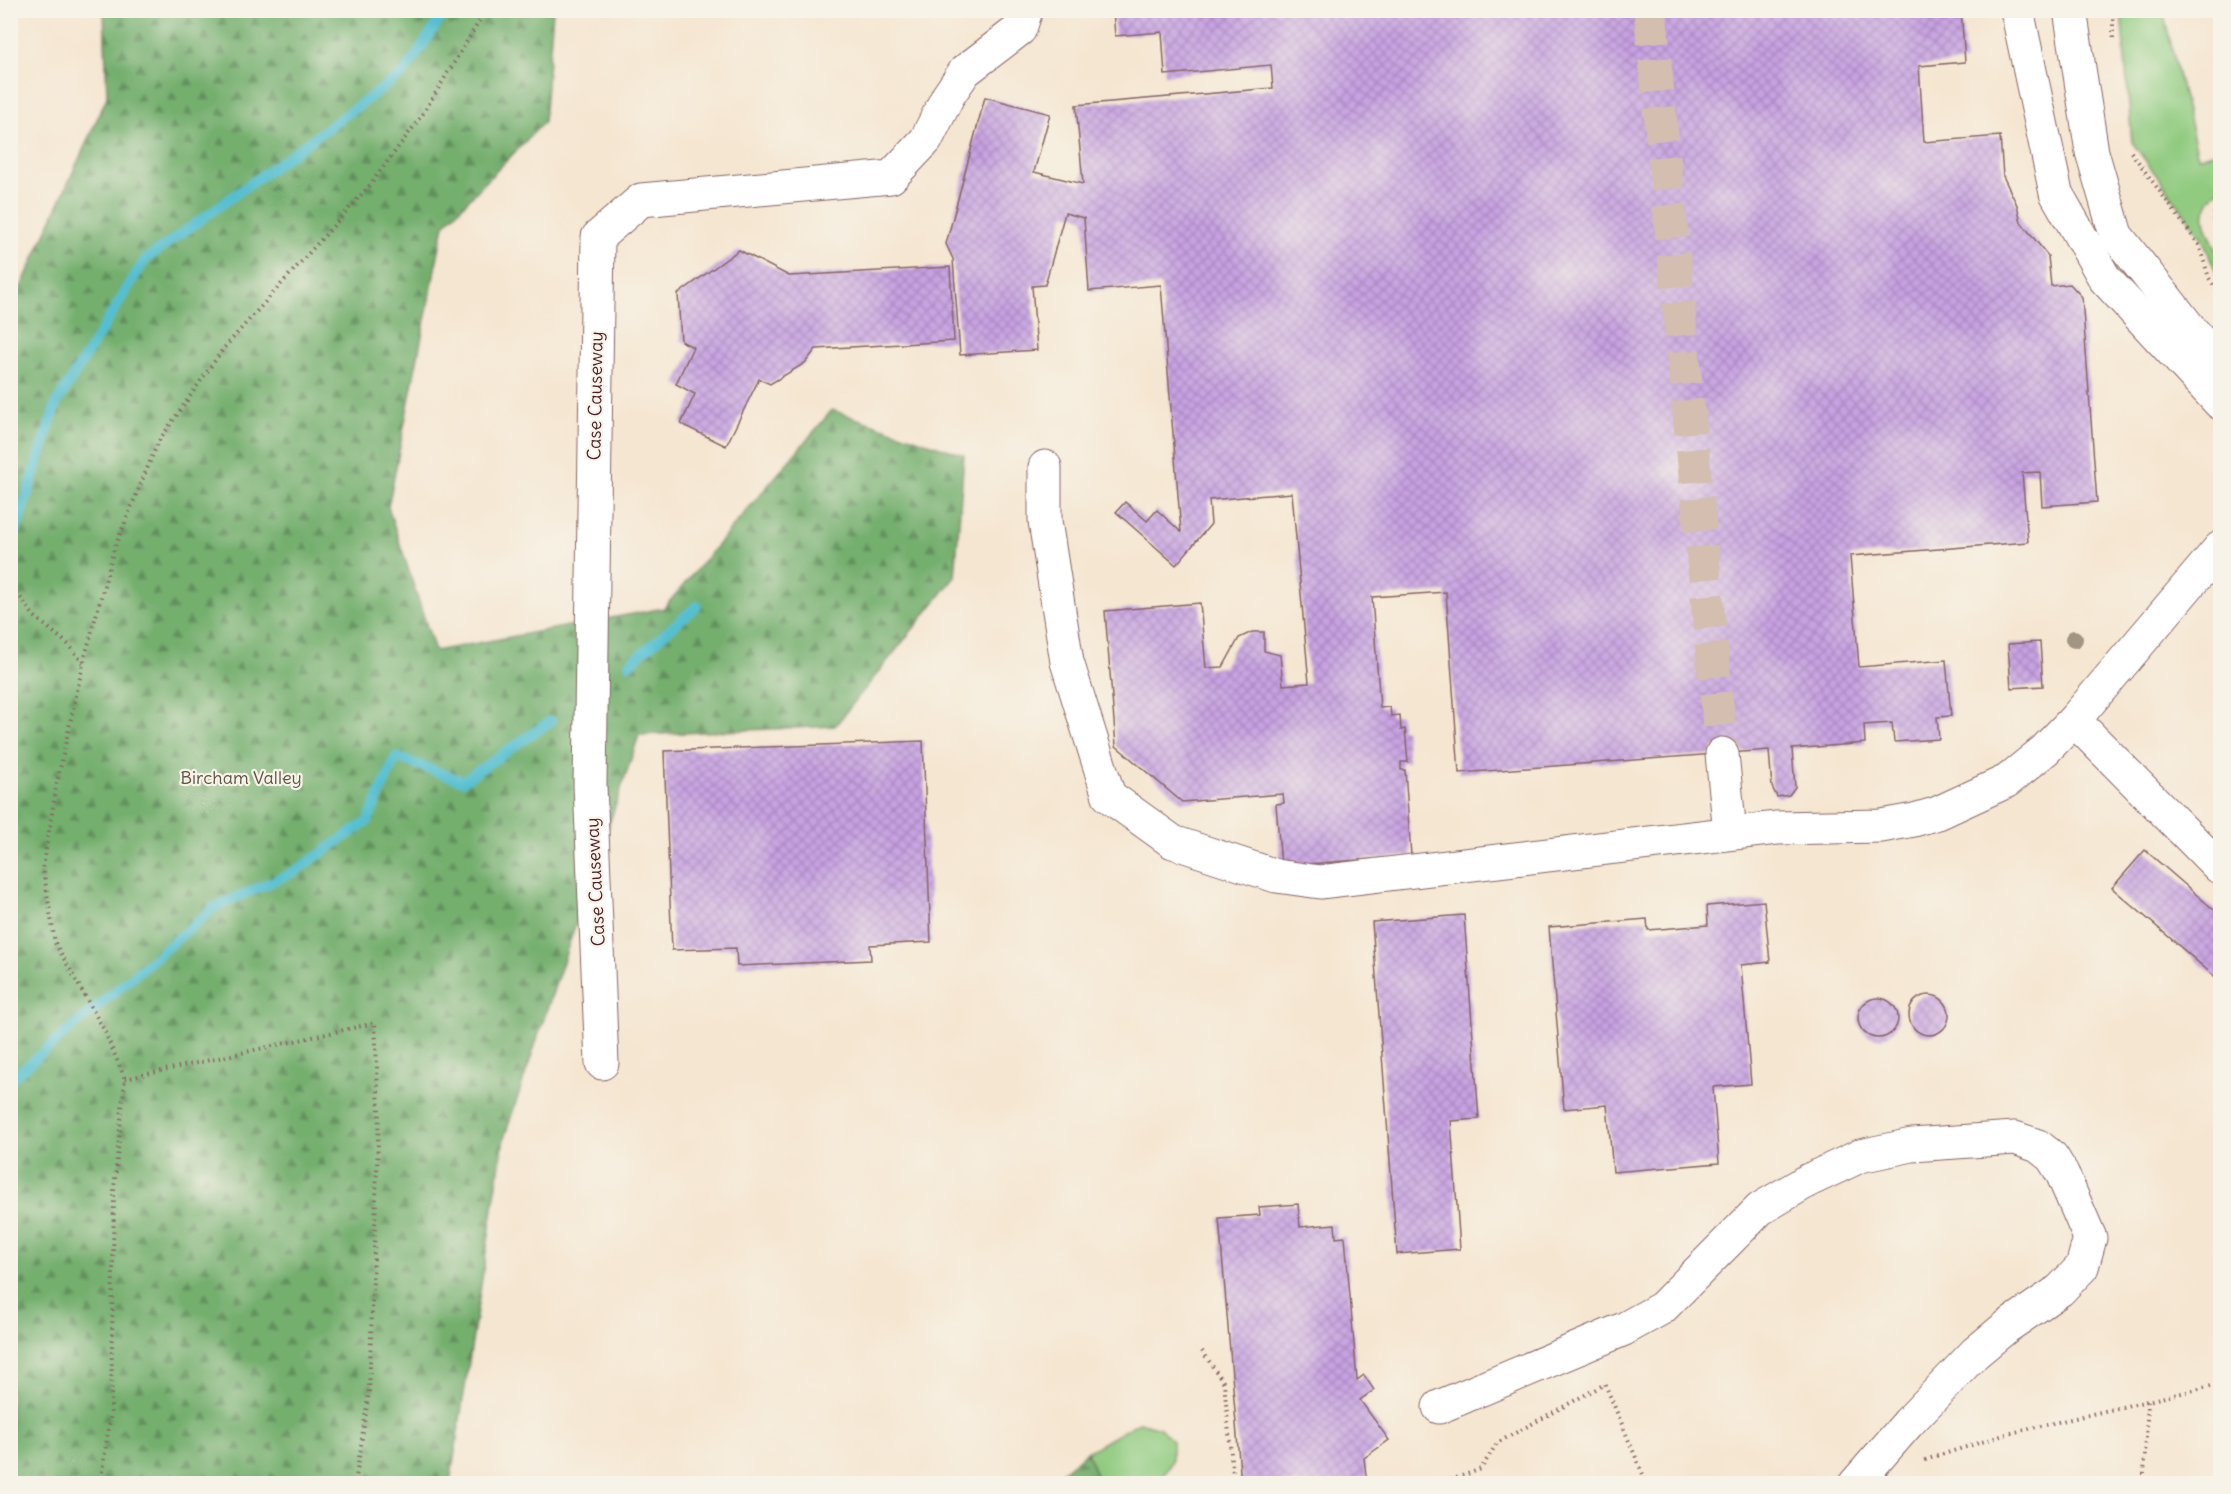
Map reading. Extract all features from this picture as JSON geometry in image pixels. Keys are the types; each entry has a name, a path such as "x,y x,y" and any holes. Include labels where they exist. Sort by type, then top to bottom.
{"street":[{"path":"2017,10 2056,193 2105,279 2220,403"},
{"path":"2070,10 2092,152 2116,235 2192,331 2220,361"},
{"name":"Case Causeway","path":"602,1063 590,785 598,237 641,200 891,177 926,140 939,113 965,71 1023,20"},
{"path":"1045,467 1045,520 1067,662 1109,796 1173,842 1276,876 1320,882 1777,828 1881,826 1938,813 2007,781 2045,750 2074,720 2220,548"},
{"path":"2074,720 2219,867"},
{"path":"1722,754 1730,833"},
{"path":"1439,1407 1624,1329 1662,1308 1760,1209 1809,1180 1860,1156 1912,1145 2016,1138 2038,1146 2052,1156 2062,1173 2090,1238 2082,1267 2060,1290 2005,1328 1975,1353 1877,1457 1855,1484"}],"path":[{"path":"100,1484 111,1413 114,1189 125,1079 104,1030 55,943 43,868 57,782 83,664 114,549 158,442 223,349 369,186 421,117 486,10"},
{"path":"2113,10 2113,44"},
{"path":"2124,143 2199,245 2209,278 2220,296"},
{"path":"2220,196 2214,206 2216,230 2220,241"},
{"path":"10,583 34,616 69,645 83,664"},
{"path":"125,1079 375,1023 379,1113 369,1392 355,1484"},
{"path":"1202,1351 1224,1383 1234,1484"},
{"path":"1409,1484 1448,1481 1480,1469 1497,1443 1605,1384 1647,1484"},
{"path":"1877,1457 1902,1473 1925,1460 2007,1434 2220,1384"},
{"path":"2148,1401 2145,1474 2150,1484"}],"green space":[{"name":"Bircham Valley","path":"104,11 553,11 544,122 444,225 388,507 435,651 664,608 832,410 964,455 955,577 835,726 639,735 504,1138 450,1483 11,1484 11,309 107,97"},
{"path":"2121,11 2163,11 2198,157 2220,151 2220,188 2206,208 2205,216 2206,225 2221,264 2220,281 2201,236 2132,142"},
{"path":"1139,1422 1160,1428 1172,1441 1172,1461 1159,1483 1048,1484 1087,1452"},
{"path":"1087,1452 1099,1483 1048,1483"}],"building":[{"path":"1113,10 1961,10 1965,62 1919,66 1924,142 2000,136 2003,176 2017,205 2021,222 2048,256 2051,286 2070,284 2082,297 2097,502 2042,506 2040,472 2022,473 2028,542 1850,556 1859,667 1946,660 1951,716 1937,717 1939,739 1894,742 1892,723 1864,725 1865,743 1792,749 1795,787 1789,795 1777,797 1772,787 1769,750 1459,773 1446,592 1372,597 1380,708 1390,707 1391,716 1400,715 1401,730 1405,729 1408,762 1401,762 1401,770 1405,770 1411,856 1281,866 1276,804 1284,803 1283,794 1182,802 1116,746 1105,611 1200,603 1206,668 1223,667 1239,638 1252,632 1264,632 1264,651 1280,655 1283,685 1309,683 1292,493 1209,500 1211,524 1176,565 1116,512 1125,502 1147,521 1157,510 1181,532 1161,285 1089,291 1084,218 1065,213 1045,285 1032,286 1037,350 960,355 953,259 946,244 985,97 1050,114 1034,172 1083,184 1076,105 1273,88 1271,65 1165,75 1162,32 1115,36"},
{"path":"739,250 789,276 950,267 954,341 816,349 805,363 770,384 759,379 726,446 681,424 695,394 676,384 693,347 681,341 678,294"},
{"path":"2040,642 2043,686 2011,688 2008,644"},
{"path":"923,741 931,942 870,945 871,960 737,966 736,948 672,950 664,751"},
{"path":"2145,850 2220,915 2220,981 2112,888"},
{"path":"1764,901 1770,962 1741,965 1751,1084 1713,1087 1719,1163 1613,1172 1607,1105 1564,1109 1549,927 1647,919 1648,930 1708,925 1707,906"},
{"path":"1464,915 1479,1119 1451,1121 1460,1249 1397,1254 1372,922"},
{"path":"1929,995 1937,996 1943,1001 1948,1007 1948,1023 1943,1029 1937,1034 1929,1035 1921,1034 1915,1029 1910,1023 1909,1015 1910,1007 1915,1001 1921,996"},
{"path":"1878,998 1886,999 1892,1004 1897,1010 1897,1026 1892,1032 1886,1037 1878,1038 1870,1037 1864,1032 1859,1026 1858,1018 1859,1010 1864,1004 1870,999"},
{"path":"1298,1204 1300,1227 1335,1224 1336,1238 1345,1237 1357,1380 1364,1375 1374,1390 1360,1400 1389,1440 1364,1458 1367,1484 1241,1484 1219,1218 1260,1215 1259,1207"}],"waterway":[{"path":"10,550 56,404 145,260 405,72 446,10"},
{"path":"629,664 697,606"},
{"path":"10,1080 215,907 294,872 368,821 396,757 463,781 551,721"}],"tunnel":[{"path":"1650,10 1722,754"}]}
